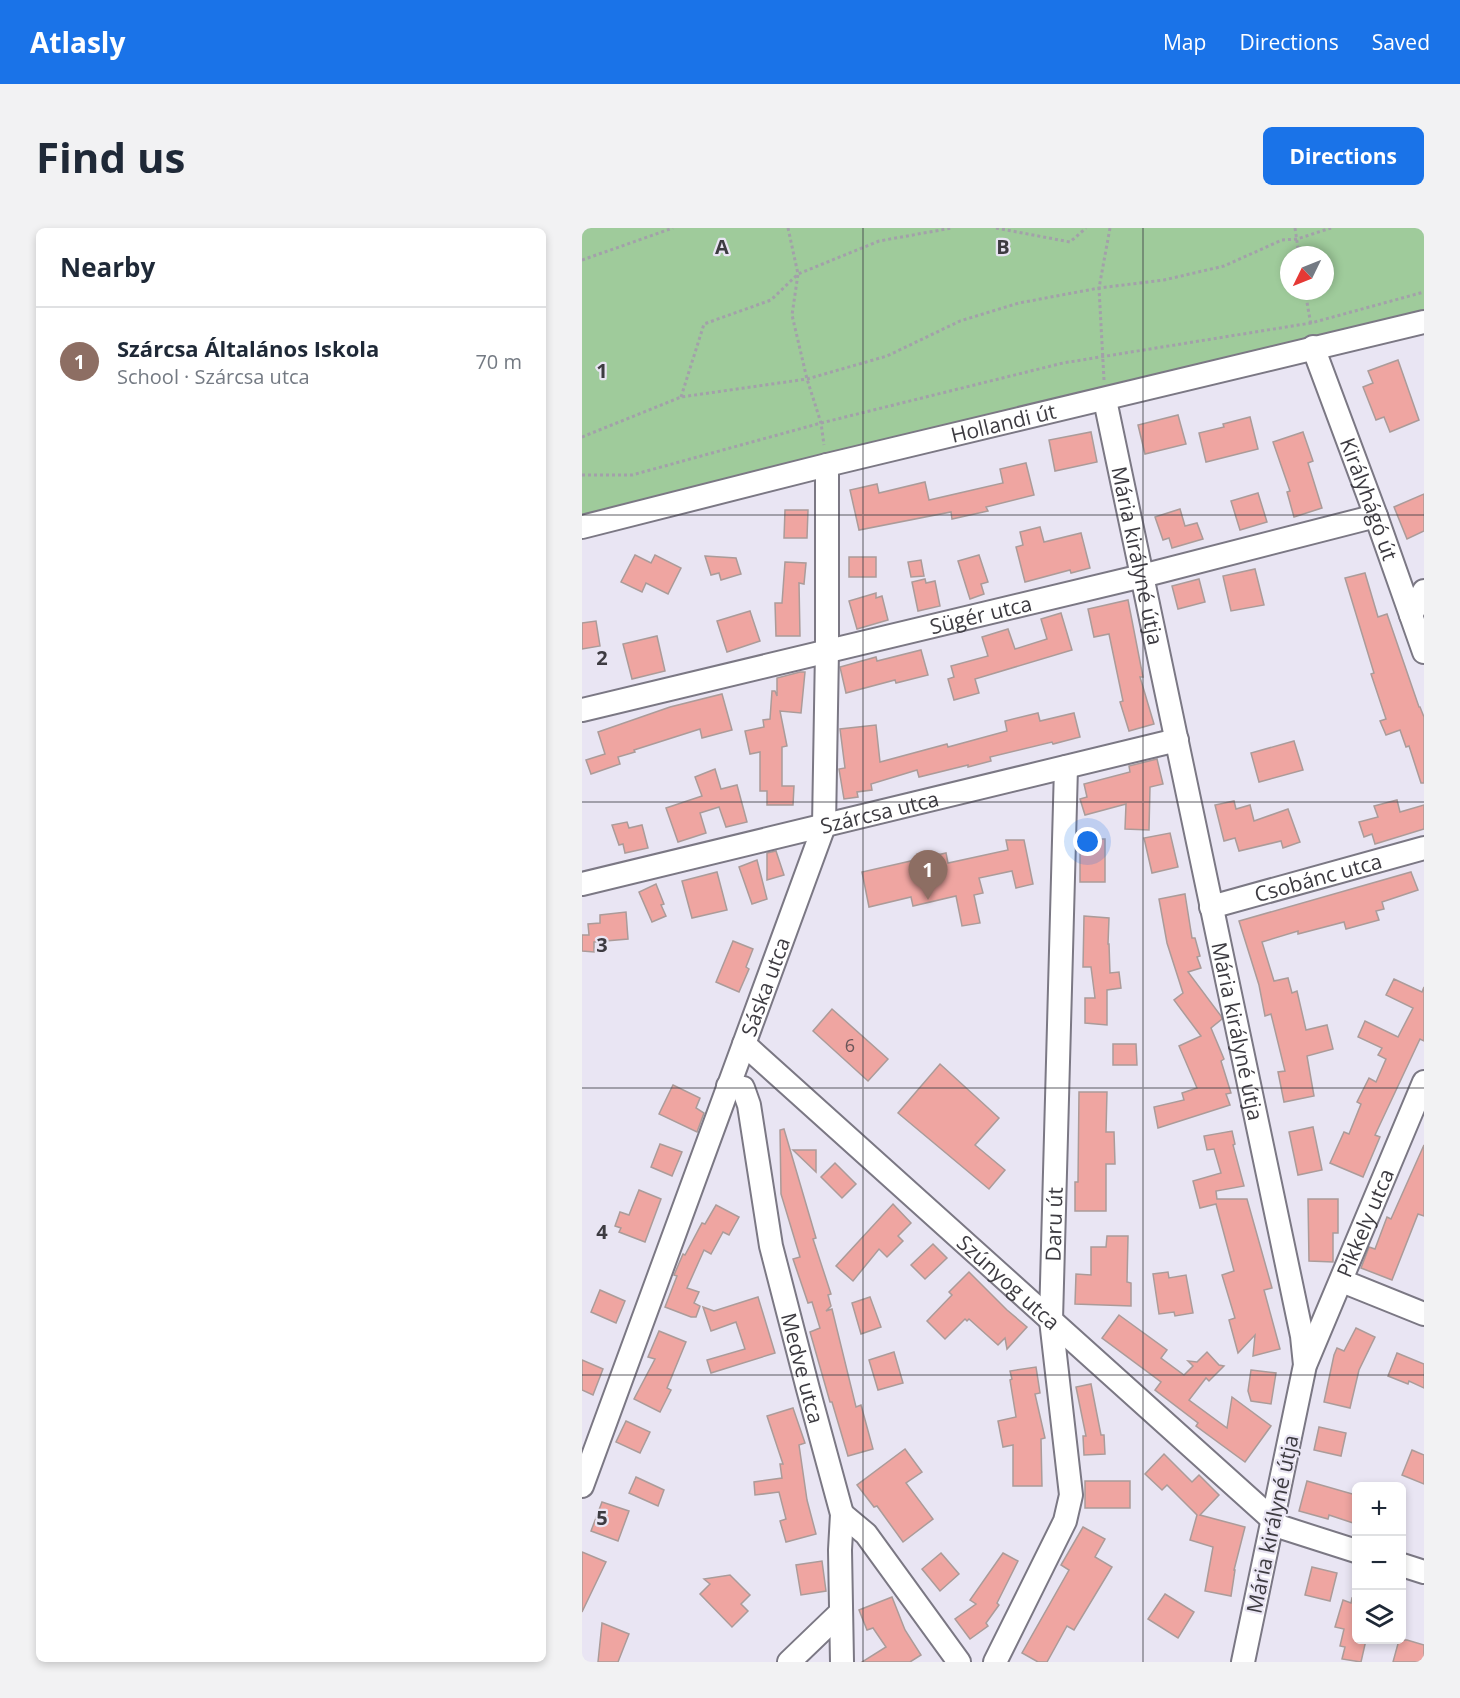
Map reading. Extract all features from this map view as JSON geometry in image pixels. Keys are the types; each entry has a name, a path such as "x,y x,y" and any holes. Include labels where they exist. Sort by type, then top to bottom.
{"street":[{"name":"Hollandi út","path":"582,527 827,465 1105,400 1424,321"},
{"name":"Királyhágó út","path":"1313,348 1424,652"},
{"name":"Mária királyné útja","path":"1105,400 1302,1336 1305,1365 1244,1662"},
{"name":"Sáska utca","path":"582,1486 736,1087 744,1044 824,826 827,465"},
{"name":"Sügér utca","path":"582,710 1142,576 1376,516"},
{"path":"1411,615 1424,591"},
{"name":"Szárcsa utca","path":"582,884 1177,740"},
{"name":"Daru út","path":"995,1662 1065,1521 1071,1503 1051,1320 1065,767"},
{"name":"Csobánc utca","path":"1211,907 1424,848"},
{"name":"Szúnyog utca","path":"744,1044 1281,1527 1352,1550"},
{"path":"736,1087 765,1063"},
{"name":"Pikkely utca","path":"1305,1365 1424,1082"},
{"name":"Medve utca","path":"736,1087 749,1105 771,1246 842,1514 842,1656"},
{"path":"1342,1281 1424,1314"},
{"path":"842,1514 866,1534 959,1662"},
{"path":"1406,1567 1424,1572"},
{"path":"789,1662 841,1612"},
{"path":"816,1635 842,1656"}],"path":[{"path":"582,260 673,228"},
{"path":"788,228 798,274 792,315 807,379 821,423 827,465"},
{"path":"681,398 704,324 771,300 798,274 879,241 952,228"},
{"path":"996,228 1070,242 1086,228"},
{"path":"1105,400 1099,288 1110,228"},
{"path":"1295,228 1298,246"},
{"path":"582,437 681,398 807,379 887,356 960,321 1019,303 1099,288 1164,280 1224,266 1282,240 1297,239 1331,228"},
{"path":"582,475 632,475 821,423 1063,363 1311,323 1424,292"},
{"path":"1307,300 1313,348"}],"green space":[{"path":"582,228 1424,228 1424,322 582,530"}],"building":[{"path":"1398,360 1419,420 1390,432 1384,417 1376,420 1363,387 1373,383 1368,371"},
{"path":"1178,415 1186,444 1145,454 1138,425"},
{"path":"1250,417 1258,449 1206,462 1199,433"},
{"path":"1091,432 1097,462 1055,471 1049,440"},
{"path":"1303,432 1313,461 1308,463 1322,508 1294,517 1287,492 1290,491 1273,442"},
{"path":"1026,463 1034,495 986,507 988,511 952,519 951,512 859,530 850,490 877,484 879,493 925,482 929,500 1003,483 1000,469"},
{"path":"1258,493 1267,522 1240,530 1231,501"},
{"path":"1424,494 1424,531 1407,539 1394,507"},
{"path":"1180,509 1185,526 1197,523 1203,539 1172,548 1169,538 1163,540 1155,517"},
{"path":"785,510 808,510 807,538 784,538"},
{"path":"1040,527 1044,542 1081,533 1090,568 1071,573 1070,570 1025,582 1016,547 1023,545 1020,532"},
{"path":"635,555 651,563 655,555 681,568 668,594 646,583 642,592 621,582"},
{"path":"979,555 988,582 981,584 984,594 970,599 958,561"},
{"path":"705,556 736,558 741,574 721,580 719,573 711,575"},
{"path":"849,557 876,557 876,577 849,577"},
{"path":"921,560 924,576 911,577 908,562"},
{"path":"785,562 806,563 804,584 799,583 800,636 776,636 775,603 782,603"},
{"path":"1255,569 1264,605 1231,611 1223,576"},
{"path":"1365,573 1378,617 1387,614 1424,717 1424,783 1421,783 1409,746 1406,747 1400,730 1386,735 1380,721 1386,719 1371,674 1374,673 1345,578"},
{"path":"925,579 926,583 935,581 940,606 918,611 912,582"},
{"path":"1199,579 1205,602 1178,609 1172,586"},
{"path":"876,593 876,598 882,596 888,620 857,629 849,601"},
{"path":"1128,600 1143,677 1140,677 1154,724 1129,731 1120,702 1123,701 1109,634 1094,637 1088,609"},
{"path":"750,611 760,641 727,652 717,621"},
{"path":"1061,613 1072,650 975,679 979,693 954,700 948,679 954,677 951,666 988,656 982,637 1008,629 1015,649 1047,639 1041,619"},
{"path":"596,621 600,646 582,649 582,623"},
{"path":"657,636 665,671 632,679 623,644"},
{"path":"921,650 928,675 896,683 895,680 846,693 840,667 876,657 877,661"},
{"path":"805,672 801,713 780,711 787,746 782,747 782,786 794,786 793,805 767,805 767,791 760,791 760,752 750,754 745,731 764,727 763,720 770,719 772,691 775,691 777,696 777,678"},
{"path":"722,694 732,730 702,738 700,729 634,750 635,752 618,757 620,764 591,774 586,760 605,754 598,732 670,707"},
{"path":"1038,713 1040,721 1074,713 1080,737 990,757 991,761 919,777 917,770 871,784 872,790 857,792 858,797 844,799 839,769 845,768 840,729 876,725 880,762 1007,731 1005,721"},
{"path":"1294,741 1303,770 1259,782 1251,753"},
{"path":"1157,759 1163,784 1150,787 1149,830 1125,829 1126,804 1085,815 1080,799 1087,797 1084,784 1130,772 1129,766"},
{"path":"715,769 721,789 737,785 747,822 726,827 719,807 700,813 706,833 678,842 666,808 702,796 695,777"},
{"path":"1397,800 1400,812 1424,805 1424,829 1375,844 1372,834 1364,837 1359,822 1378,817 1374,806"},
{"path":"1234,801 1236,809 1250,805 1254,821 1288,809 1300,842 1283,848 1281,841 1239,851 1235,838 1224,841 1215,805"},
{"path":"627,822 629,828 642,825 648,848 625,853 623,844 619,845 612,825"},
{"path":"1170,833 1178,867 1152,873 1144,838"},
{"path":"1080,839 1105,839 1105,882 1080,882"},
{"path":"1006,840 1024,840 1033,884 1016,888 1012,871 979,878 983,893 974,895 980,923 962,926 956,896 913,906 911,897 869,907 862,872 946,853 948,863 1008,850"},
{"path":"776,851 784,875 767,880 767,853"},
{"path":"757,860 767,899 752,904 739,867"},
{"path":"717,872 727,910 692,918 682,881"},
{"path":"1411,872 1418,890 1382,902 1384,909 1376,911 1379,920 1346,929 1344,922 1298,934 1298,931 1262,942 1274,981 1288,978 1292,993 1297,991 1306,1030 1327,1025 1333,1049 1307,1056 1314,1096 1284,1102 1278,1072 1285,1071 1271,1014 1265,1016 1259,985 1239,921"},
{"path":"656,884 666,916 652,922 639,892"},
{"path":"1185,894 1192,938 1195,938 1201,968 1188,972 1222,1019 1211,1028 1224,1059 1221,1061 1231,1093 1226,1094 1230,1105 1158,1128 1154,1107 1184,1100 1182,1093 1197,1088 1179,1046 1201,1036 1174,1000 1183,993 1167,943 1159,899"},
{"path":"626,912 628,939 594,942 594,952 582,951 582,935 589,935 588,924 600,923 600,915"},
{"path":"1084,916 1109,918 1110,973 1119,972 1121,988 1107,990 1107,1025 1085,1023 1085,998 1095,998 1091,967 1083,967"},
{"path":"733,941 753,949 746,967 749,969 739,992 716,982"},
{"path":"1394,979 1422,992 1424,987 1424,1041 1420,1039 1375,1135 1380,1137 1363,1177 1330,1163 1344,1132 1349,1134 1361,1104 1357,1102 1369,1078 1376,1082 1386,1059 1378,1055 1382,1048 1358,1037 1365,1021 1398,1037 1413,1008 1386,995"},
{"path":"832,1009 888,1059 868,1081 813,1031"},
{"path":"1113,1044 1136,1044 1137,1065 1113,1065"},
{"path":"940,1064 999,1118 975,1145 1005,1170 989,1189 898,1113"},
{"path":"673,1085 700,1098 696,1108 704,1113 697,1132 659,1114"},
{"path":"1079,1092 1107,1092 1106,1132 1114,1132 1115,1164 1106,1164 1106,1211 1075,1211 1075,1182 1078,1182"},
{"path":"1313,1127 1322,1170 1298,1175 1289,1132"},
{"path":"784,1129 816,1238 813,1239 831,1294 828,1295 831,1306 826,1311 832,1309 856,1407 861,1405 873,1449 848,1456 810,1332 820,1328 812,1302 808,1303 793,1259 800,1257 781,1194 780,1130"},
{"path":"1232,1131 1235,1144 1233,1145 1244,1186 1216,1191 1217,1199 1247,1199 1272,1288 1264,1290 1280,1349 1253,1356 1255,1335 1238,1353 1229,1320 1235,1318 1222,1275 1234,1271 1216,1204 1200,1208 1193,1181 1221,1173 1214,1149 1207,1150 1204,1136"},
{"path":"660,1144 682,1152 672,1176 651,1167"},
{"path":"1424,1145 1424,1216 1418,1214 1392,1280 1361,1268 1369,1247 1375,1249 1387,1217 1391,1219"},
{"path":"793,1150 816,1150 816,1172"},
{"path":"835,1163 856,1184 842,1198 821,1177"},
{"path":"639,1190 661,1199 645,1242 619,1232 621,1228 615,1226 620,1212 629,1215"},
{"path":"1308,1199 1338,1199 1338,1233 1333,1233 1333,1262 1309,1261"},
{"path":"893,1204 911,1223 898,1236 903,1241 887,1257 879,1249 853,1281 836,1266"},
{"path":"716,1205 739,1217 729,1235 723,1232 711,1254 704,1250 687,1288 699,1292 694,1303 700,1306 696,1317 691,1317 665,1307 683,1254 685,1255 702,1223 705,1224"},
{"path":"1107,1236 1128,1236 1127,1282 1131,1283 1131,1306 1075,1304 1076,1274 1091,1275 1091,1247 1106,1247"},
{"path":"933,1244 947,1258 925,1279 911,1265"},
{"path":"969,1272 1027,1327 1007,1349 1005,1338 998,1345 969,1319 967,1321 965,1319 945,1339 927,1321 952,1295 949,1292"},
{"path":"1168,1272 1169,1278 1186,1275 1193,1313 1175,1316 1174,1312 1159,1314 1153,1274"},
{"path":"600,1290 625,1301 616,1323 591,1312"},
{"path":"758,1297 775,1353 711,1373 707,1360 745,1349 736,1322 711,1331 703,1307 714,1311"},
{"path":"870,1297 881,1327 861,1334 852,1303"},
{"path":"1119,1315 1167,1350 1161,1358 1184,1375 1193,1366 1188,1361 1197,1362 1207,1352 1219,1365 1224,1366 1209,1381 1206,1378 1189,1400 1227,1428 1232,1397 1271,1426 1245,1462 1196,1426 1198,1423 1155,1390 1161,1382 1102,1338"},
{"path":"1356,1328 1375,1337 1359,1370 1350,1408 1324,1402 1337,1348 1344,1351"},
{"path":"659,1331 686,1342 667,1388 671,1390 660,1412 634,1399 655,1359 648,1357"},
{"path":"894,1352 903,1383 878,1390 869,1360"},
{"path":"1397,1353 1424,1364 1424,1388 1409,1381 1408,1384 1388,1376"},
{"path":"582,1360 603,1369 593,1395 582,1390"},
{"path":"1036,1367 1040,1393 1035,1394 1045,1438 1041,1439 1042,1486 1013,1486 1013,1445 1003,1447 998,1421 1016,1417 1010,1371"},
{"path":"1251,1370 1276,1373 1271,1404 1251,1401 1248,1391"},
{"path":"1091,1384 1101,1435 1104,1435 1105,1454 1084,1455 1083,1436 1086,1436 1076,1387"},
{"path":"793,1408 805,1443 799,1445 807,1500 816,1534 786,1542 780,1521 786,1519 779,1492 755,1495 754,1482 782,1478 780,1464 783,1464 767,1416"},
{"path":"626,1421 650,1432 640,1453 616,1442"},
{"path":"1319,1427 1346,1433 1341,1456 1314,1450"},
{"path":"905,1449 922,1472 906,1483 933,1519 903,1542 877,1506 874,1507 857,1485"},
{"path":"1412,1450 1424,1455 1424,1484 1402,1475"},
{"path":"1164,1454 1192,1482 1199,1475 1219,1495 1200,1515 1245,1527 1234,1570 1231,1596 1205,1591 1213,1547 1190,1540 1197,1515 1167,1485 1162,1490 1145,1474"},
{"path":"636,1477 664,1490 658,1506 629,1493"},
{"path":"1085,1481 1130,1481 1130,1508 1085,1508"},
{"path":"1307,1481 1352,1494 1352,1523 1329,1515 1328,1519 1299,1511"},
{"path":"602,1502 629,1511 618,1541 591,1531"},
{"path":"1083,1527 1105,1539 1095,1557 1112,1567 1074,1630 1067,1626 1047,1662 1038,1662 1022,1653 1069,1570 1061,1565"},
{"path":"582,1552 606,1562 582,1612"},
{"path":"941,1553 959,1574 940,1591 922,1569"},
{"path":"1003,1553 1018,1561 997,1603 999,1605 986,1623 988,1626 970,1639 955,1619 976,1604 970,1600"},
{"path":"822,1561 826,1591 801,1595 796,1565"},
{"path":"1312,1567 1337,1573 1330,1601 1305,1595"},
{"path":"730,1575 750,1595 741,1604 748,1611 732,1627 700,1594 710,1584 704,1579"},
{"path":"1165,1594 1194,1612 1178,1638 1148,1619"},
{"path":"892,1597 905,1630 921,1655 910,1662 862,1662 886,1647 873,1628 867,1630 859,1610"},
{"path":"1352,1598 1352,1644 1365,1644 1361,1662 1342,1659 1345,1647 1340,1646 1344,1629 1335,1627 1343,1600 1351,1603"},
{"path":"602,1623 629,1634 618,1662 598,1662"},
{"path":"1407,1640 1424,1645 1424,1662 1393,1662 1398,1644 1406,1644"}],"place":[{"name":"Szárcsa Általános Iskola","path":"928,900"}]}
